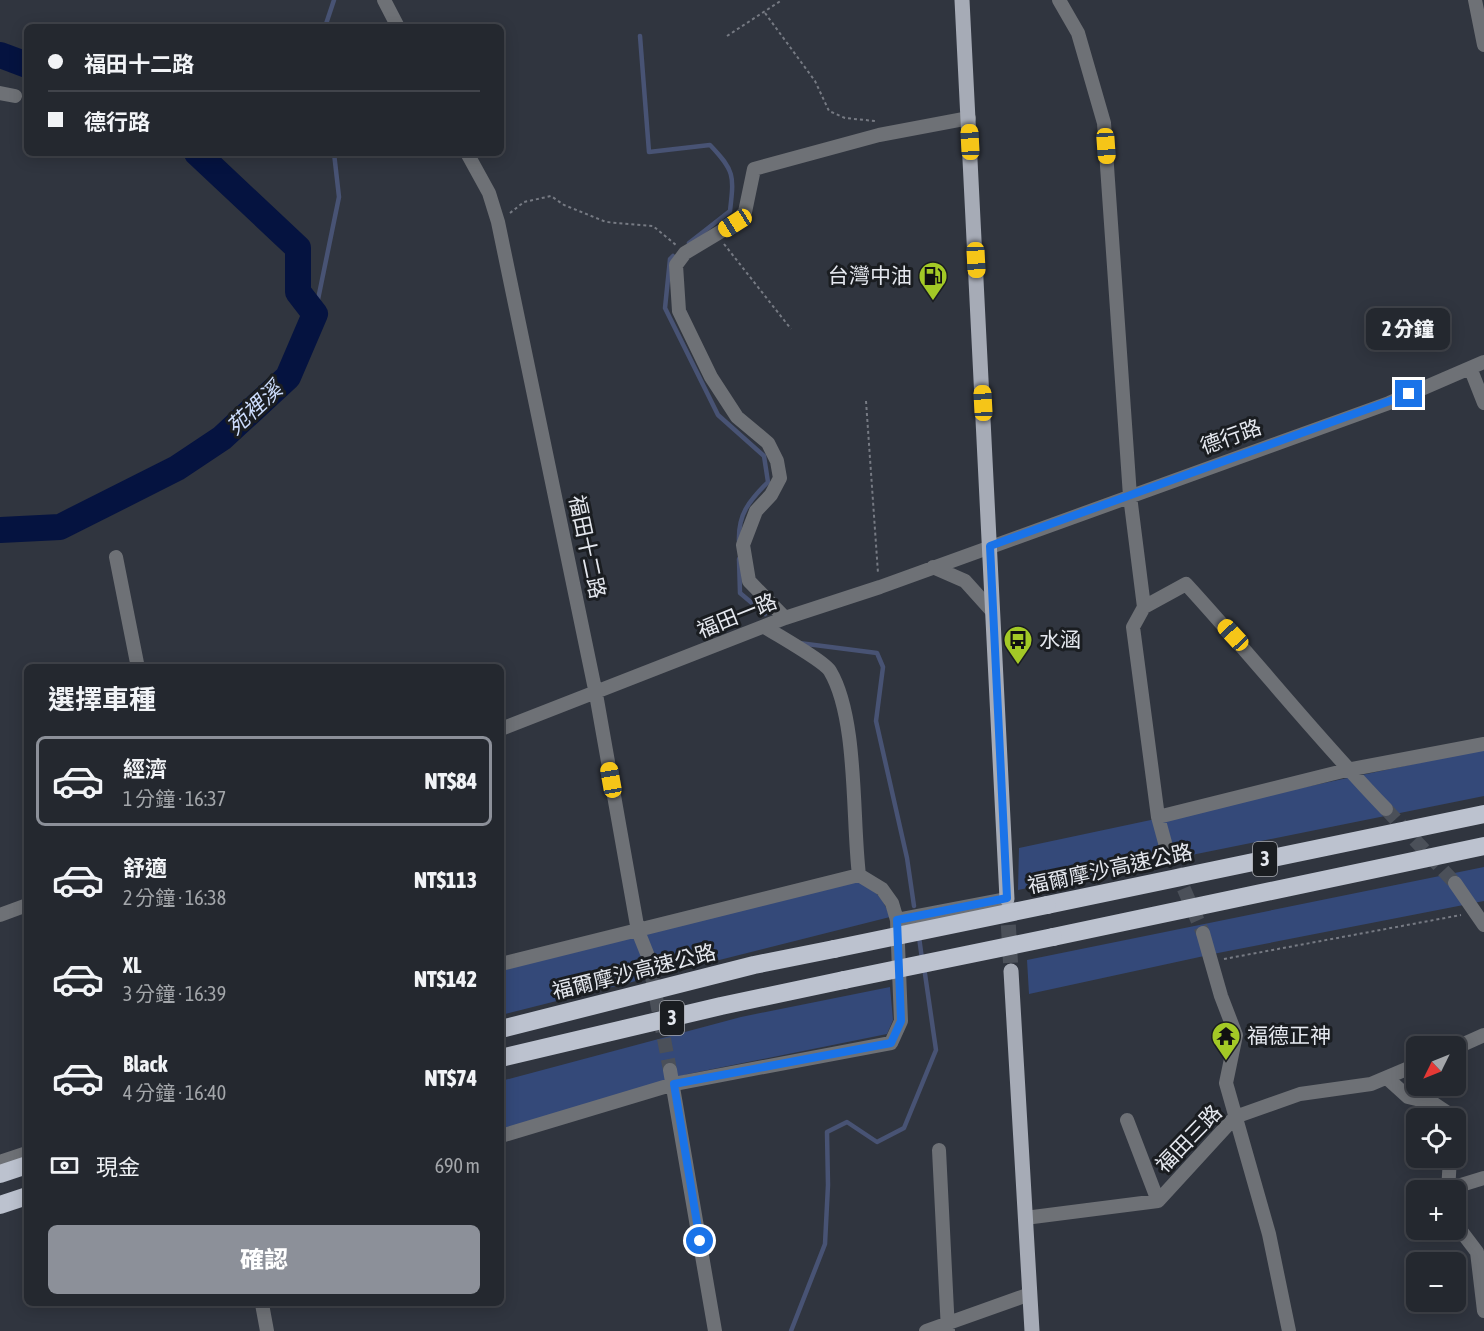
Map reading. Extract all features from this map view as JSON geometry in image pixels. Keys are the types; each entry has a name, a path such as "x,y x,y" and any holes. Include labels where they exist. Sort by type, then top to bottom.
{"highway":[{"name":"福爾摩沙高速公路","path":"504,1028 754,965 1484,814"},
{"name":"3","path":"504,1057 844,980 1484,846"},
{"path":"0,1174 24,1166"},
{"path":"0,1205 24,1197"}],"main road":[{"path":"962,0 1007,898"},
{"path":"1011,971 1032,1331"}],"street":[{"path":"384,0 396,24"},
{"path":"1059,0 1078,33 1104,123 1130,496 1144,607"},
{"path":"1475,0 1484,45"},
{"path":"0,93 15,96"},
{"path":"785,618 749,581 743,545 756,511 771,495 780,478 777,461 768,443 737,417 711,377 678,311 676,266 685,253 735,223 745,212 754,169 891,132 969,118"},
{"name":"福田十二路","path":"469,156 489,193 498,222 596,694 638,931 648,956"},
{"name":"德行路","path":"990,546 1378,407 1471,370 1484,362"},
{"path":"1471,370 1484,403"},
{"name":"福田一路","path":"504,728 596,694 785,618 879,587 990,546"},
{"path":"116,556 137,664"},
{"path":"933,567 965,581 992,611"},
{"path":"1167,850 1158,818 1133,627 1144,607 1186,584 1233,635 1347,770 1386,810"},
{"path":"765,627 829,669 848,722 854,836 859,875"},
{"path":"1158,818 1347,770 1484,744"},
{"path":"504,963 859,875 882,889 892,903 897,920 901,1021 891,1043 672,1077 504,1135"},
{"path":"1455,883 1484,925"},
{"path":"897,920 1007,898"},
{"path":"0,915 24,906"},
{"path":"1203,933 1213,961 1221,996 1236,1035 1226,1083 1269,1234 1289,1331"},
{"path":"1466,1043 1484,1035"},
{"name":"福田三路","path":"1025,1218 1158,1201 1235,1117 1300,1094 1371,1084 1406,1069"},
{"path":"672,1077 715,1331"},
{"path":"1387,1077 1408,1097 1433,1103 1440,1108"},
{"path":"1127,1120 1158,1201"},
{"path":"939,1150 947,1327"},
{"path":"0,1162 24,1154"},
{"path":"1466,1184 1484,1178"},
{"path":"1466,1238 1477,1252 1484,1311"},
{"path":"927,1331 947,1327 1030,1294"},
{"path":"262,1306 267,1331"}],"path":[{"path":"727,36 782,0"},
{"path":"765,13 815,81 829,111 845,118 873,120 891,132"},
{"path":"498,222 524,202 551,196 564,205 606,222 653,226 685,253"},
{"path":"717,234 791,329"},
{"path":"866,401 879,587"},
{"path":"1213,961 1475,912"}],"shaded area":[{"path":"1484,749 1484,796 1018,890 1019,848"},
{"path":"1484,867 1484,901 1218,953 1029,994 1027,960"},
{"path":"850,880 875,892 884,903 890,917 504,1014 504,968"},
{"path":"890,987 893,1020 887,1034 688,1074 504,1130 504,1080 741,1017"}],"waterway":[{"path":"326,24 334,0"},
{"path":"640,36 649,152 710,145 724,161 731,175 730,211 689,243"},
{"name":"苑裡溪","path":"0,55 24,64"},
{"name":"苑裡溪","path":"0,530 60,527 177,468 222,438 288,377 315,314 298,292 298,248 200,156"},
{"path":"315,314 339,197 334,156"},
{"path":"673,256 670,259 665,308 718,415 764,456 768,482 746,508 740,523 739,541"},
{"path":"739,559 740,593 765,614"},
{"path":"799,643 877,653 883,667 876,721 907,858 914,906"},
{"path":"919,937 922,959"},
{"path":"791,1331 825,1244 828,1185 827,1132 847,1122 877,1142 904,1128 936,1050 924,967"}],"tunnel":[{"path":"1386,809 1455,883"},
{"path":"1167,850 1203,933"},
{"path":"1007,902 1011,971"},
{"path":"648,956 670,1070"}],"place":[{"name":"台灣中油","path":"933,302"},
{"name":"水涵","path":"1018,666"},
{"name":"福德正神","path":"1226,1062"}],"route":[{"path":"700,1241 674,1084 891,1043 899,1030 901,1021 897,920 1007,898 990,546 1409,394"}]}
